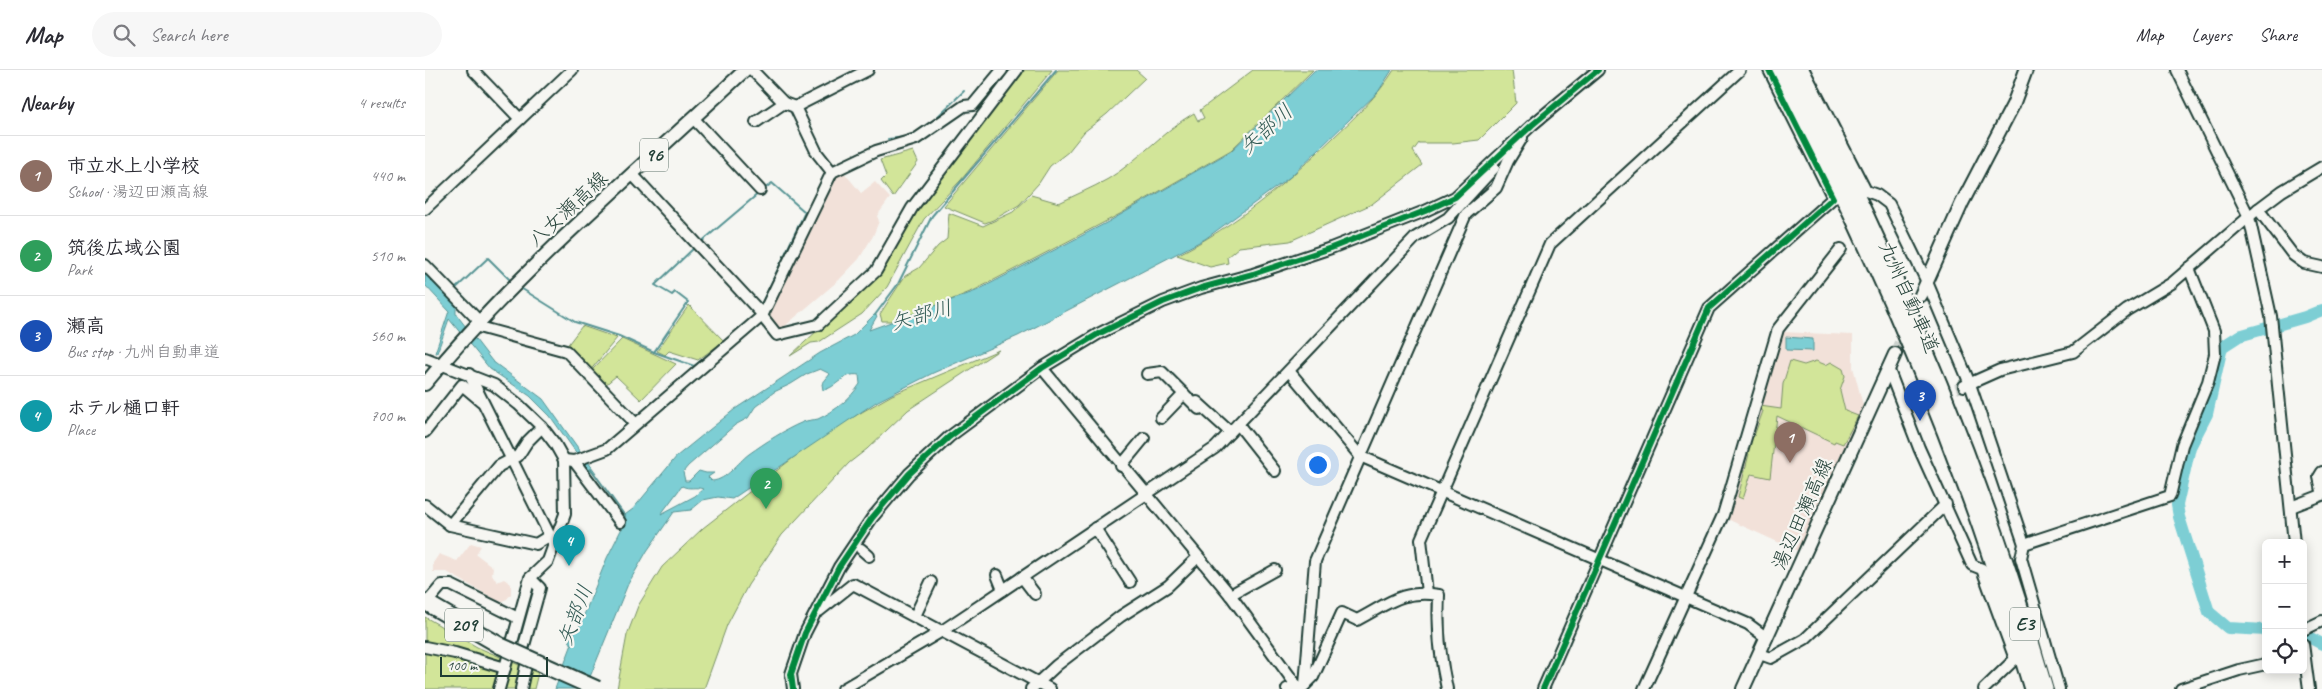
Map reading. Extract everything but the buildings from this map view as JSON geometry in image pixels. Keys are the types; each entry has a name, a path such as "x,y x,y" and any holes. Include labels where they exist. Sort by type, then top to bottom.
{"highway":[{"name":"九州自動車道","path":"1780,70 1873,247"},
{"name":"九州自動車道","path":"1794,70 1873,247 1999,562 2045,689"},
{"name":"九州自動車道","path":"1999,562 2032,689"},
{"name":"209","path":"426,603 501,646 597,689"}],"main road":[{"name":"八女瀬高線","path":"425,384 477,324 518,282 745,70"},
{"path":"1921,296 1962,202 2013,105 2026,70"},
{"name":"湯辺田瀬高線","path":"1743,689 1895,354"}],"street":[{"path":"473,70 520,119"},
{"path":"425,209 572,70"},
{"path":"752,70 783,102 795,107 817,152 832,172"},
{"path":"795,107 868,70"},
{"path":"569,460 588,457 607,449 762,315 832,172 876,151 916,140 964,106 973,105 1002,70"},
{"path":"633,175 762,315 777,335 818,325 876,271 912,208 1017,70"},
{"path":"793,689 791,674 805,633 839,567 872,518 909,474 949,437 1042,368 1098,334 1163,302 1201,288 1253,274 1323,251 1425,211 1455,196 1524,132 1598,70"},
{"path":"1427,593 1421,539 1550,244 1740,70"},
{"path":"1543,689 1709,308 1833,198 1769,70"},
{"path":"1804,70 1866,191 1877,195 1889,204 1927,282 2025,544 2021,558 2059,689"},
{"path":"2177,70 2249,217 2271,316 2294,539"},
{"path":"756,122 783,102"},
{"path":"693,119 760,190"},
{"path":"1298,687 1315,561 1467,214 1496,188 1524,132"},
{"path":"843,689 942,631 1215,448 1416,237 1448,218 1493,170 1501,154"},
{"path":"1967,385 2000,370 2073,352 2127,310 2172,284 2257,209 2282,191 2322,167"},
{"path":"2257,209 2293,255 2304,263 2322,267"},
{"path":"1644,689 1723,515 1778,329 1841,249"},
{"path":"425,265 477,324 566,351 635,423"},
{"path":"2025,544 2170,496 2182,445 2208,382 2215,354 2214,331 2189,268"},
{"path":"425,358 442,363 494,385 518,404 542,427 620,522"},
{"path":"1042,368 1121,466 1230,595 1298,687"},
{"path":"1889,368 1909,407 1919,448 1972,565 1982,568 2015,659 1983,689"},
{"path":"1289,371 1360,456 1748,624 1767,638"},
{"path":"1147,374 1162,372 1197,407 1200,403 1230,432"},
{"path":"469,374 551,540"},
{"path":"425,432 462,386 483,403"},
{"path":"1161,418 1184,394"},
{"path":"1238,424 1275,471"},
{"path":"450,524 499,466 512,461 542,427"},
{"path":"1121,466 1144,438"},
{"path":"499,689 530,578 547,561 551,540 565,514 569,460"},
{"path":"2322,472 2319,477 2322,491"},
{"path":"2291,507 2322,495"},
{"path":"1760,654 1771,658 1805,639 1946,504"},
{"path":"426,508 450,524 536,544 551,540"},
{"path":"1095,528 1130,582"},
{"path":"1034,686 1121,616 1168,586 1199,557"},
{"path":"1230,595 1275,570"},
{"path":"997,575 1003,590"},
{"path":"1022,577 1035,594"},
{"path":"523,649 540,588 530,578"},
{"path":"915,616 931,582"},
{"path":"813,616 853,584 942,631 1034,686 1050,689"},
{"path":"426,603 442,585 451,585 518,618"},
{"path":"1298,687 1313,676 1342,613 1357,620 1395,598 1413,593 1427,593 1439,595 1440,648 1447,689"},
{"path":"2305,629 2322,621"},
{"path":"425,647 455,653 505,668"},
{"path":"2181,689 2239,670 2262,665"},
{"path":"521,689 526,666"},
{"path":"2307,674 2309,689"}],"shaded area":[{"path":"842,170 861,193 875,182 890,198 877,216 879,221 873,236 859,259 839,280 779,331 764,314 835,177"},
{"path":"1780,332 1853,335 1853,367 1864,409 1800,552 1725,518"},
{"path":"471,543 481,546 476,554 493,567 492,574 497,582 504,579 511,584 511,594 507,599 500,602 447,572 433,572 433,563 439,554 457,561"}],"green space":[{"path":"1025,70 1052,70 961,180 924,219 887,287 862,314 819,342 811,343 790,356 877,275 921,202 972,133"},
{"path":"1058,70 1136,70 1145,78 1107,114 1084,132 1068,152 1050,166 1039,183 1019,205 985,223 944,206"},
{"path":"1253,70 1313,70 1231,150 1120,214 975,290 899,321 882,321 880,314 905,276 919,268 938,246 947,239 949,213 983,226 1013,212 1031,195 1059,203 1108,179 1194,113 1198,121 1204,118 1200,110"},
{"path":"1394,70 1512,70 1516,103 1479,140 1453,143 1419,143 1413,151 1422,165 1372,204 1290,241 1239,247 1227,257 1228,263 1210,267 1177,255 1219,231 1278,187 1358,114 1381,89"},
{"path":"913,151 918,162 893,197 881,181 886,176 880,160"},
{"path":"689,305 724,341 698,360 669,351 665,355 657,351"},
{"path":"582,326 617,338 589,372 566,347"},
{"path":"622,339 676,364 641,400 616,376 604,386 590,372"},
{"path":"999,350 908,410 867,449 849,463 782,535 748,585 727,625 704,689 617,689 627,635 638,606 662,567 703,528 825,433 892,395"},
{"path":"1790,361 1804,365 1816,361 1826,365 1831,362 1843,369 1845,376 1840,390 1845,411 1858,416 1843,444 1835,441 1834,443 1777,416 1770,478 1751,474 1743,499 1738,497 1749,454 1746,452 1751,436 1754,436 1763,411 1758,409 1760,406 1781,409 1783,384"},
{"path":"425,617 477,647 538,673 534,689 425,689"}],"water":[{"name":"矢部川","path":"1315,70 1392,70 1378,92 1290,177 1205,239 1018,336 933,373 876,402 732,499 718,497 703,500 691,510 674,512 647,551 628,584 585,689 555,689 572,644 569,642 572,634 578,630 607,558 624,524 622,517 633,509 677,456 735,409 820,353 854,335 874,315 877,316 869,330 976,291 1108,222 1231,151","holes":["820,369 830,374 822,384 823,390 853,375 859,375 860,384 852,395 836,408 818,419 803,422 775,436 749,454 723,477 712,481 708,477 714,473 699,471 689,481 685,481 683,472 688,466 735,425 748,418 755,407 774,392","682,486 703,489 695,496 661,514"]},
{"path":"425,273 456,306 456,314 492,361 543,399 596,473 588,469 550,416 530,396 490,369 449,319 437,353 435,353 449,311 425,285"},
{"path":"1786,337 1813,339 1813,351 1786,350"}],"waterway":[{"path":"519,113 565,70"},
{"name":"矢部川","path":"875,315 898,284 932,216 1056,70"},
{"path":"933,121 964,91"},
{"path":"425,202 514,118"},
{"path":"888,139 906,137"},
{"path":"763,190 772,183 805,212 808,211"},
{"path":"700,243 759,193"},
{"path":"760,307 805,212"},
{"path":"519,287 575,322 619,336 654,352 688,302 675,292 672,295 655,285 694,248"},
{"path":"454,290 488,258 511,281"},
{"path":"2262,630 2228,628 2209,612 2179,517 2177,505 2190,447 2207,414 2222,347 2239,336 2305,317 2322,310"},
{"path":"654,352 694,366 710,354"},
{"path":"591,469 625,516"},
{"path":"2307,636 2322,644"}],"tunnel":[{"path":"1895,354 1921,295"},
{"path":"1914,405 1964,386"}],"cycle path":[{"path":"793,689 791,674 805,633 839,567 872,518 909,474 949,437 1042,368 1098,334 1163,302 1201,288 1253,274 1331,248 1425,211 1455,197 1532,125 1598,70"},
{"path":"1543,689 1709,308 1833,198 1769,70"}],"place":[{"name":"瀬高","path":"1920,421"},
{"name":"市立水上小学校","path":"1790,463"},
{"name":"筑後広域公園","path":"766,509"},
{"name":"ホテル樋口軒","path":"569,566"}]}
